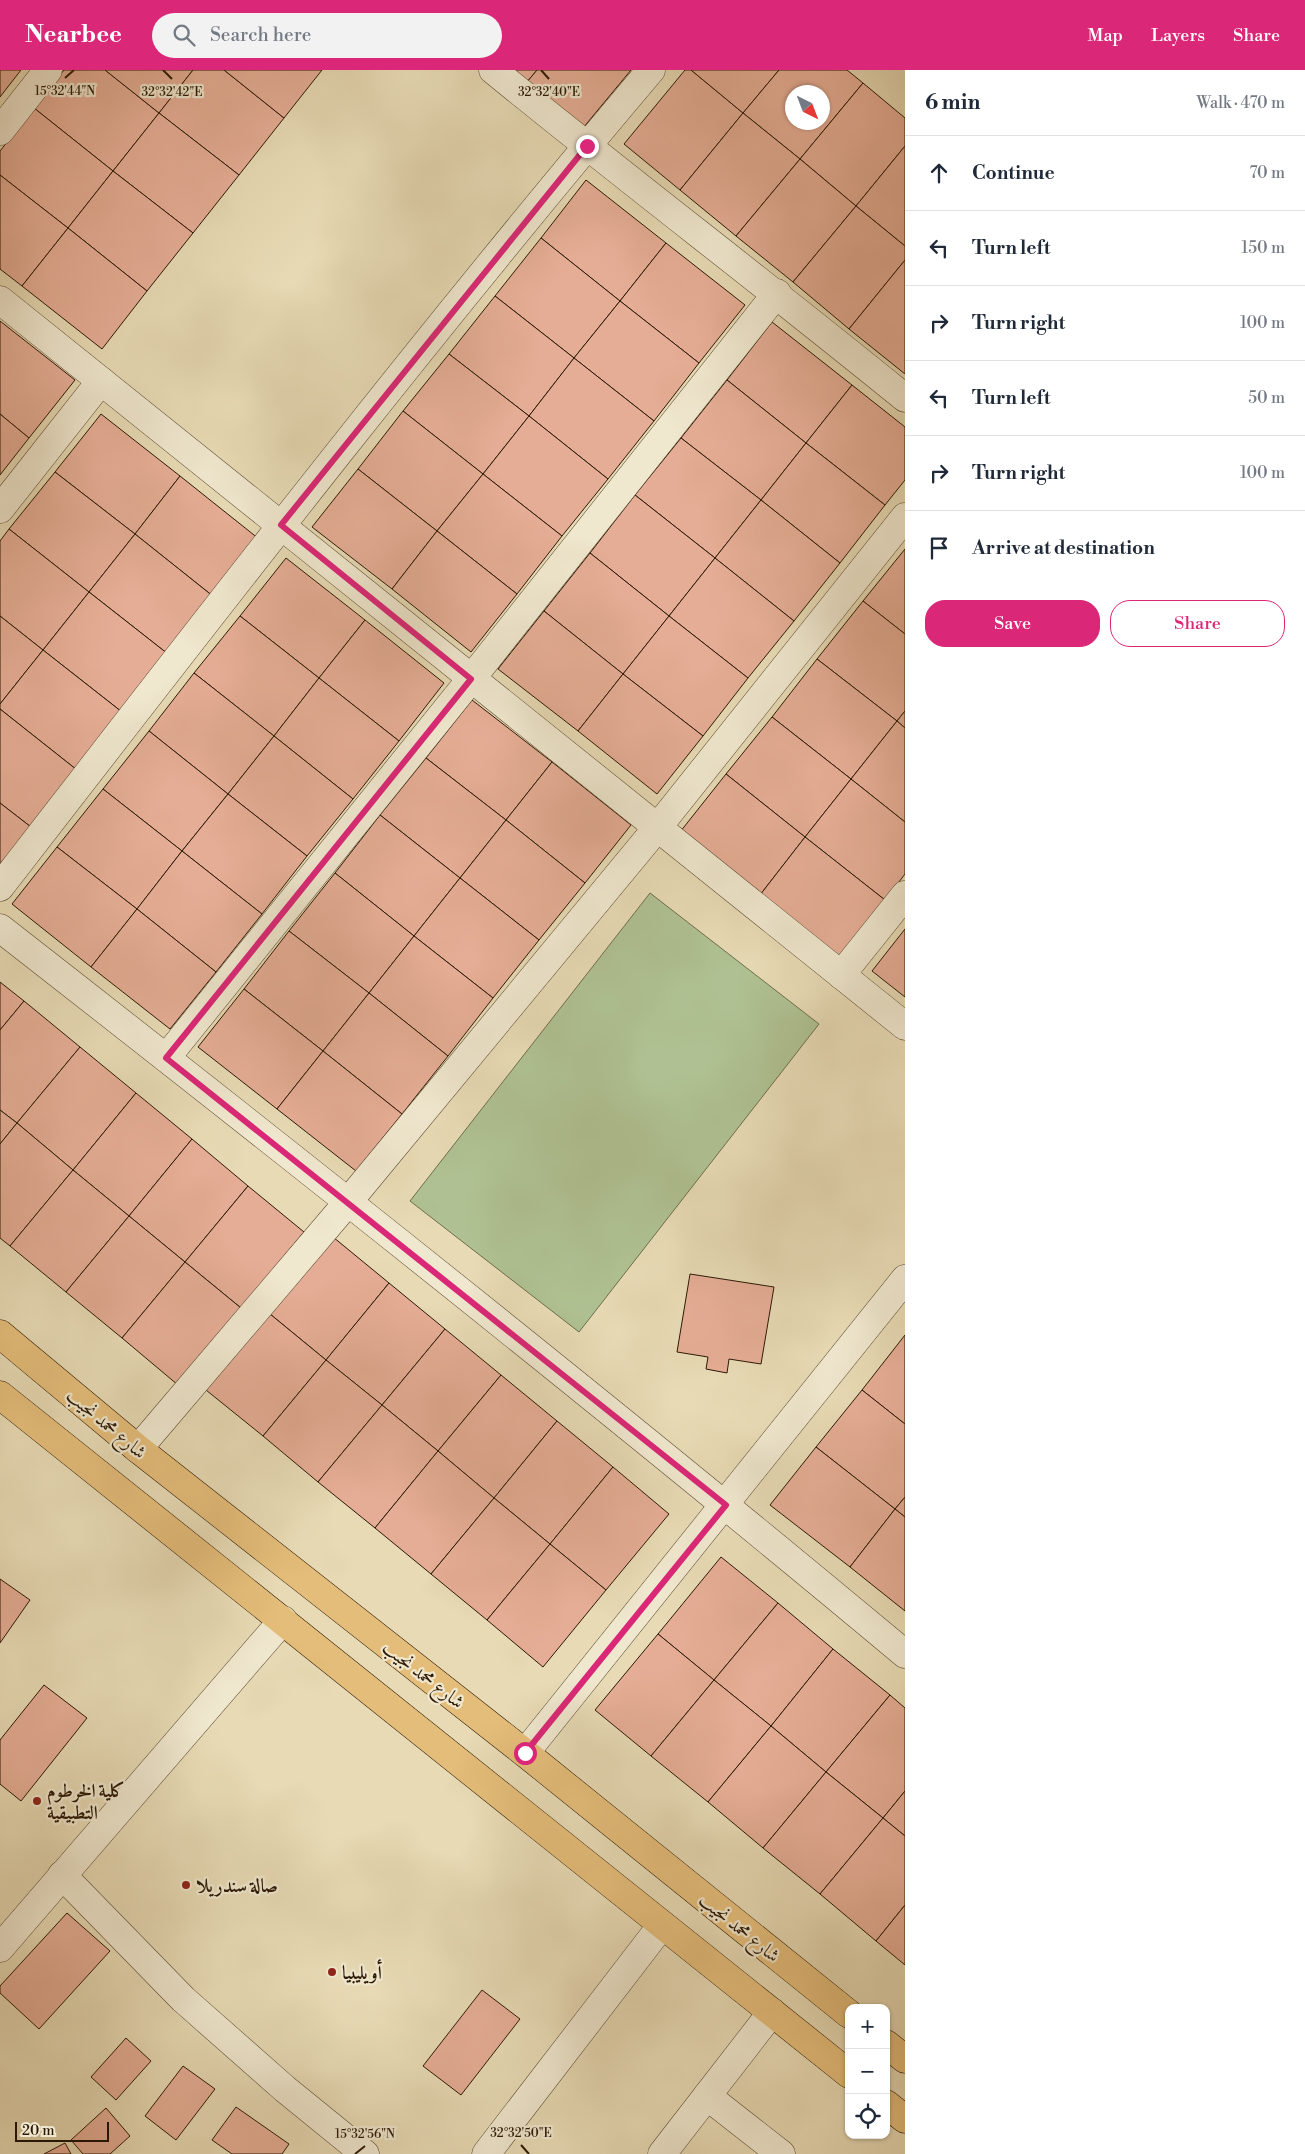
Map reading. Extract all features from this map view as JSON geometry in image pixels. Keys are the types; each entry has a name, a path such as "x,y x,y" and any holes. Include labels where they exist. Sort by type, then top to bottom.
{"main road":[{"name":"شارع محمد نجيب","path":"0,1334 138,1449 525,1753 845,2011"},
{"path":"0,1395 845,2071"},
{"path":"890,2047 905,2059"},
{"path":"890,2107 905,2119"}],"street":[{"path":"0,130 48,70"},
{"path":"493,70 587,146 777,293 905,398"},
{"path":"0,887 281,525 650,70"},
{"path":"166,1058 471,679 777,293"},
{"path":"0,300 905,1026"},
{"path":"0,508 101,381"},
{"path":"138,1449 348,1202 657,828 905,517"},
{"path":"840,975 905,895"},
{"path":"0,928 348,1202 726,1505 905,1654"},
{"path":"525,1753 726,1505 905,1279"},
{"path":"0,1948 282,1620"},
{"path":"62,1875 183,1999 284,2089 366,2154"},
{"path":"486,2154 662,1925"},
{"path":"662,2154 772,2012"},
{"path":"707,2096 781,2154"}],"green space":[{"path":"650,893 819,1024 579,1332 410,1201"}],"building":[{"path":"0,70 21,70 0,97"},
{"path":"64,70 105,70 159,113 113,171 34,108"},
{"path":"105,70 193,70 159,113"},
{"path":"193,70 224,70 284,118 239,175 159,113"},
{"path":"224,70 322,70 284,118"},
{"path":"512,70 537,70 527,82"},
{"path":"537,70 631,70 583,128 527,82"},
{"path":"685,70 691,70 743,113 680,190 624,144"},
{"path":"691,70 779,70 743,113"},
{"path":"779,70 847,70 863,83 830,123 830,85 785,85 785,130 824,130 800,159 743,113"},
{"path":"863,83 905,118 905,146 856,206 800,159 824,130 830,130 830,123"},
{"path":"34,108 113,171 68,228 0,175 0,151"},
{"path":"159,113 239,175 193,233 113,171"},
{"path":"743,113 800,159 736,236 680,190"},
{"path":"905,146 905,246 856,206"},
{"path":"800,159 856,206 793,282 736,236"},
{"path":"113,171 193,233 147,291 68,228"},
{"path":"0,175 68,228 22,286 0,269"},
{"path":"586,180 666,243 620,301 541,238"},
{"path":"856,206 905,246 905,260 849,329 793,282"},
{"path":"68,228 147,291 102,349 22,286"},
{"path":"541,238 620,301 574,358 495,296"},
{"path":"666,243 745,305 699,363 620,301"},
{"path":"905,260 905,374 849,329"},
{"path":"495,296 574,358 529,416 449,354"},
{"path":"620,301 699,363 654,421 574,358"},
{"path":"0,321 75,380 29,438 0,414"},
{"path":"772,322 852,385 806,443 727,380"},
{"path":"449,354 529,416 483,474 403,411"},
{"path":"574,358 654,421 608,479 529,416"},
{"path":"727,380 806,443 761,500 681,438"},
{"path":"852,385 905,427 905,480 885,505 806,443"},
{"path":"403,411 483,474 437,531 358,469"},
{"path":"0,414 29,438 0,475"},
{"path":"101,414 180,476 135,534 55,472"},
{"path":"529,416 608,479 562,536 483,474"},
{"path":"681,438 761,500 715,558 635,495"},
{"path":"806,443 885,505 840,563 761,500"},
{"path":"358,469 437,531 392,589 312,527"},
{"path":"55,472 135,534 89,592 9,529"},
{"path":"483,474 562,536 517,594 437,531"},
{"path":"180,476 259,539 214,597 135,534"},
{"path":"635,495 715,558 669,616 590,553"},
{"path":"761,500 840,563 794,621 715,558"},
{"path":"9,529 89,592 43,650 0,616 0,541"},
{"path":"437,531 517,594 471,652 392,589"},
{"path":"135,534 214,597 168,654 89,592"},
{"path":"905,549 905,634 863,601"},
{"path":"590,553 669,616 623,674 544,611"},
{"path":"286,558 365,620 319,678 240,616"},
{"path":"715,558 794,621 748,678 669,616"},
{"path":"89,592 168,654 122,712 43,650"},
{"path":"863,601 905,634 905,711 897,721 817,659"},
{"path":"544,611 623,674 578,731 498,669"},
{"path":"0,616 43,650 0,704"},
{"path":"240,616 319,678 274,736 194,673"},
{"path":"669,616 748,678 703,736 623,674"},
{"path":"365,620 444,683 399,741 319,678"},
{"path":"43,650 122,712 77,770 0,709 0,704"},
{"path":"817,659 897,721 851,779 772,717"},
{"path":"194,673 274,736 228,794 149,731"},
{"path":"623,674 703,736 657,794 578,731"},
{"path":"319,678 399,741 353,799 274,736"},
{"path":"472,700 552,762 506,820 426,758"},
{"path":"0,709 77,770 31,827 0,803"},
{"path":"905,711 905,728 897,721"},
{"path":"772,717 851,779 805,837 726,774"},
{"path":"897,721 905,728 905,822 851,779"},
{"path":"149,731 228,794 182,851 103,789"},
{"path":"274,736 353,799 307,856 228,794"},
{"path":"426,758 506,820 460,878 380,815"},
{"path":"552,762 631,825 585,883 506,820"},
{"path":"726,774 805,837 760,895 680,832"},
{"path":"851,779 905,822 905,874 885,900 805,837"},
{"path":"103,789 182,851 137,909 57,847"},
{"path":"228,794 307,856 262,914 182,851"},
{"path":"0,803 31,827 0,866"},
{"path":"380,815 460,878 414,936 335,873"},
{"path":"506,820 585,883 539,940 460,878"},
{"path":"805,837 885,900 839,957 760,895"},
{"path":"57,847 137,909 91,967 12,904"},
{"path":"182,851 262,914 216,972 137,909"},
{"path":"335,873 414,936 369,993 289,931"},
{"path":"460,878 539,940 493,998 414,936"},
{"path":"137,909 216,972 170,1029 91,967"},
{"path":"905,929 905,997 872,971"},
{"path":"289,931 369,993 323,1051 244,989"},
{"path":"414,936 493,998 448,1056 369,993"},
{"path":"0,982 24,1001 0,1030"},
{"path":"244,989 323,1051 277,1109 198,1047"},
{"path":"369,993 448,1056 402,1114 323,1051"},
{"path":"24,1001 80,1047 17,1123 0,1110 0,1030"},
{"path":"80,1047 136,1093 73,1170 17,1123"},
{"path":"323,1051 402,1114 356,1171 277,1109"},
{"path":"136,1093 192,1139 129,1216 73,1170"},
{"path":"0,1110 17,1123 0,1144"},
{"path":"17,1123 73,1170 10,1246 0,1238 0,1144"},
{"path":"192,1139 248,1186 185,1262 129,1216"},
{"path":"73,1170 129,1216 66,1292 10,1246"},
{"path":"248,1186 304,1232 241,1308 185,1262"},
{"path":"129,1216 185,1262 122,1338 66,1292"},
{"path":"333,1237 389,1283 326,1360 270,1314"},
{"path":"185,1262 241,1308 178,1385 122,1338"},
{"path":"690,1274 774,1287 761,1364 729,1359 727,1373 706,1369 708,1357 677,1352"},
{"path":"389,1283 445,1329 382,1405 326,1360"},
{"path":"270,1314 326,1360 263,1436 206,1390"},
{"path":"445,1329 501,1375 438,1451 382,1405"},
{"path":"905,1335 905,1424 862,1390"},
{"path":"326,1360 382,1405 318,1482 263,1436"},
{"path":"501,1375 557,1421 494,1498 438,1451"},
{"path":"862,1390 905,1424 905,1497 895,1509 816,1447"},
{"path":"382,1405 438,1451 375,1528 318,1482"},
{"path":"557,1421 613,1467 550,1544 494,1498"},
{"path":"816,1447 895,1509 850,1567 770,1505"},
{"path":"438,1451 494,1498 431,1574 375,1528"},
{"path":"613,1467 669,1514 606,1590 550,1544"},
{"path":"905,1497 905,1517 895,1509"},
{"path":"494,1498 550,1544 487,1620 431,1574"},
{"path":"895,1509 905,1517 905,1611 850,1567"},
{"path":"550,1544 606,1590 543,1667 487,1620"},
{"path":"721,1557 778,1603 714,1680 658,1634"},
{"path":"0,1579 30,1600 0,1643"},
{"path":"778,1603 833,1649 771,1726 714,1680"},
{"path":"658,1634 714,1680 651,1756 595,1710"},
{"path":"833,1649 890,1695 826,1772 771,1726"},
{"path":"714,1680 771,1726 708,1802 651,1756"},
{"path":"44,1685 87,1718 21,1801 0,1784 0,1740"},
{"path":"890,1695 905,1708 905,1791 883,1818 826,1772"},
{"path":"771,1726 826,1772 763,1848 708,1802"},
{"path":"826,1772 883,1818 820,1894 763,1848"},
{"path":"905,1791 905,1836 883,1818"},
{"path":"883,1818 905,1836 905,1905 876,1941 820,1894"},
{"path":"905,1905 905,1965 876,1941"},
{"path":"67,1913 110,1951 39,2029 0,1993 0,1986"},
{"path":"482,1990 520,2019 461,2095 423,2066"},
{"path":"126,2038 151,2061 116,2100 91,2077"},
{"path":"183,2066 215,2089 176,2140 145,2116"},
{"path":"236,2107 289,2144 282,2154 232,2154 212,2140"},
{"path":"106,2108 130,2136 110,2154 83,2154 71,2140"},
{"path":"65,2143 71,2154 44,2154"}],"place":[{"name":"كلية الخرطوم التطبيقية","path":"37,1801"},
{"name":"صالة سندريلا","path":"186,1885"},
{"name":"أويليبيا","path":"332,1972"}],"route":[{"path":"525,1753 726,1505 166,1058 471,679 281,525 587,146"}]}
